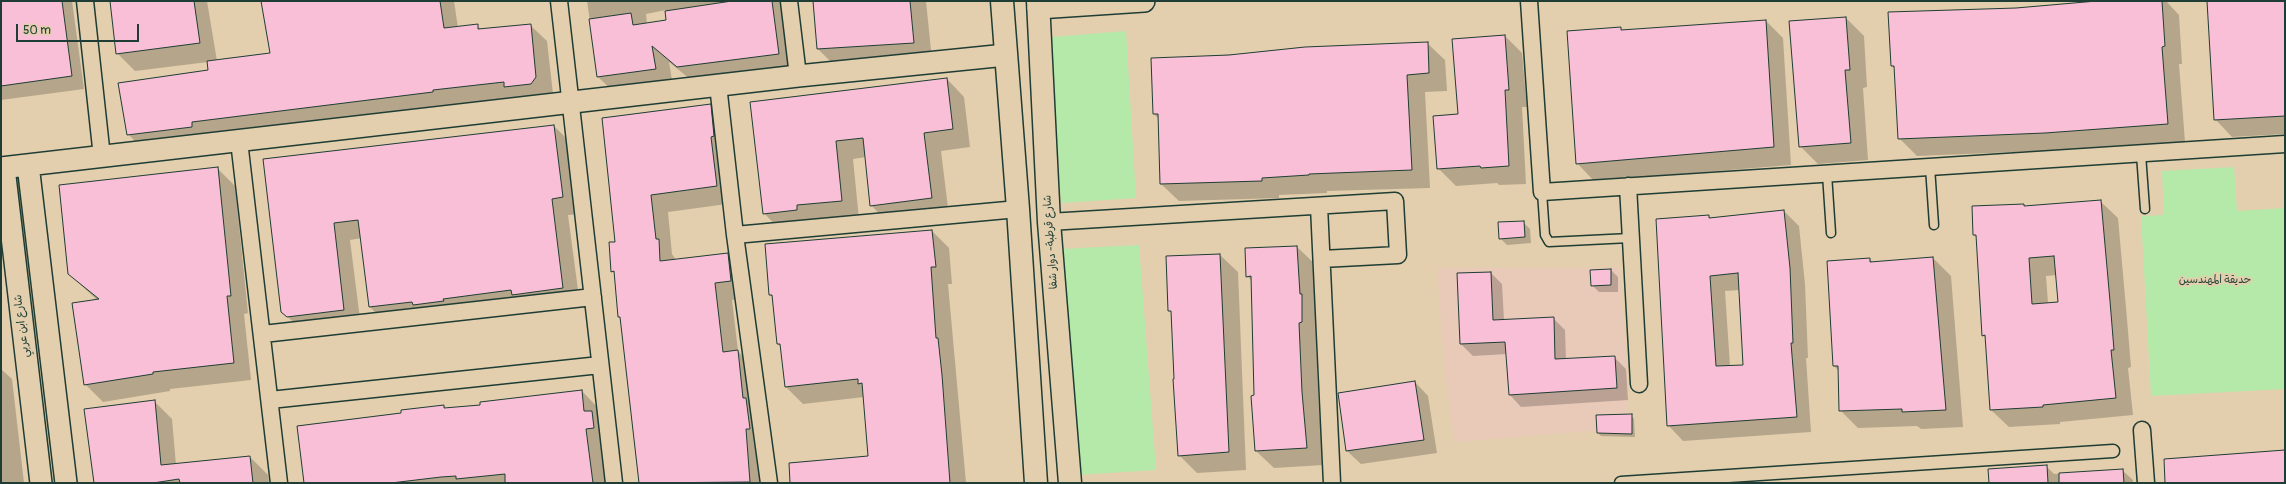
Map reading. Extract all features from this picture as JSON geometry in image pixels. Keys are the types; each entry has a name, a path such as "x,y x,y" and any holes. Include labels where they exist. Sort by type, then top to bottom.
{"main road":[{"path":"1002,1 1018,208 1036,483"},
{"name":"شارع قرطبة- دوار شفا","path":"1038,5 1049,222 1070,483"},
{"path":"1029,383 1062,380"}],"street":[{"path":"85,1 102,157"},
{"path":"559,1 614,483"},
{"path":"790,1 798,76"},
{"path":"1038,5 1144,1"},
{"path":"1529,1 1542,192 2285,144"},
{"path":"2,168 718,85 1006,55"},
{"path":"718,85 735,235 769,483"},
{"path":"239,140 263,334 279,483"},
{"path":"28,165 66,483"},
{"name":"شارع ابن عربي","path":"2,168 41,483"},
{"path":"1628,186 1639,384"},
{"path":"1049,222 1395,201 1398,255 1322,259"},
{"path":"1319,206 1332,483"},
{"path":"735,235 1018,208"},
{"path":"263,334 593,297"},
{"path":"270,400 600,365"},
{"path":"2142,430 2146,483"},
{"path":"1621,483 2113,451"}],"lane":[{"path":"2141,154 2145,208"},
{"path":"1930,167 1934,225"},
{"path":"1827,174 1831,233"},
{"path":"1542,192 1545,235 1549,242 1630,238"}],"shaded area":[{"path":"1437,268 1619,268 1626,351 1629,428 1454,442 1444,363"}],"green space":[{"path":"1126,31 1136,198 1061,203 1051,37"},
{"name":"حديقة المهندسين","path":"2234,167 2237,211 2285,208 2285,389 2151,396 2141,216 2164,215 2162,171"},
{"path":"1139,245 1156,470 1077,475 1061,249"}],"building":[{"path":"1,1 62,1 72,76 1,86"},
{"path":"110,1 194,1 200,43 116,54"},
{"path":"261,1 440,1 444,28 478,24 478,29 531,24 536,77 531,84 504,87 504,82 433,90 433,92 192,122 192,127 127,135 118,83 208,70 207,61 270,53"},
{"path":"732,1 772,1 779,54 677,67 652,46 656,69 597,77 589,19 631,13 633,25 666,20 665,11"},
{"path":"813,1 910,1 914,43 817,49"},
{"path":"2097,1 2162,1 2165,46 2162,47 2168,124 2045,133 1898,139 1894,66 1891,66 1888,12 2016,8"},
{"path":"2207,1 2285,1 2285,116 2214,120"},
{"path":"1846,17 1850,70 1845,70 1851,143 1799,147 1789,21"},
{"path":"1766,20 1774,147 1576,164 1567,31 1621,27 1621,30"},
{"path":"1505,35 1509,90 1505,90 1509,166 1481,168 1480,166 1437,169 1433,116 1458,114 1452,39"},
{"path":"1428,42 1429,73 1407,75 1412,170 1309,174 1262,178 1262,181 1160,184 1158,114 1153,114 1151,58 1229,55 1305,47"},
{"path":"947,78 953,129 924,133 932,198 870,206 863,138 836,141 842,201 797,205 797,210 763,214 750,102"},
{"path":"711,104 714,136 711,137 717,186 651,195 656,239 659,239 660,261 728,253 731,281 715,283 723,352 738,350 743,398 746,398 750,429 746,429 750,482 639,483 620,317 618,317 614,271 611,272 609,242 615,242 602,118"},
{"path":"554,125 563,197 552,199 563,288 512,295 511,290 443,299 444,301 413,305 412,302 369,307 358,220 334,223 344,310 287,317 281,312 263,159"},
{"path":"218,167 231,296 227,296 234,363 153,372 153,374 84,385 72,303 99,299 68,274 59,185"},
{"path":"2101,200 2114,350 2111,350 2116,398 2043,405 2043,407 1990,410 1985,335 1982,336 1976,235 1973,235 1972,206 2024,204 2024,206","holes":["2054,256 2058,302 2032,304 2029,258"]},
{"path":"1784,210 1790,268 1793,343 1791,343 1797,417 1667,426 1656,219 1709,215 1709,218","holes":["1738,273 1743,365 1716,366 1710,276"]},
{"path":"1524,221 1525,237 1499,239 1498,222"},
{"path":"932,230 936,267 931,267 936,338 938,338 942,375 950,483 790,483 789,463 868,456 862,383 858,384 858,379 785,387 780,344 777,344 772,295 769,295 765,244"},
{"path":"1297,246 1300,294 1302,294 1302,322 1299,323 1302,392 1307,448 1255,451 1251,396 1254,395 1251,276 1246,277 1245,248"},
{"path":"1220,254 1229,452 1178,456 1173,379 1171,311 1168,311 1166,256"},
{"path":"1933,257 1946,410 1902,412 1902,409 1839,411 1838,366 1833,366 1827,261 1870,258 1870,262"},
{"path":"1611,269 1611,285 1591,286 1590,270"},
{"path":"1491,272 1493,320 1554,317 1555,359 1615,356 1617,388 1509,395 1505,342 1460,344 1457,273"},
{"path":"1415,381 1424,440 1346,451 1338,393"},
{"path":"582,390 584,411 592,411 594,428 586,429 593,483 505,483 505,474 456,479 456,476 441,477 391,483 304,483 297,426 401,413 401,410 444,405 444,408 480,405 480,402"},
{"path":"155,400 161,465 250,456 253,483 180,483 179,479 153,483 94,483 84,409"},
{"path":"1632,414 1632,434 1597,433 1596,415"},
{"path":"2285,450 2285,483 2165,483 2164,459"},
{"path":"2047,465 2048,483 1989,483 1988,469"},
{"path":"2123,469 2124,483 2059,483 2059,473"}]}
